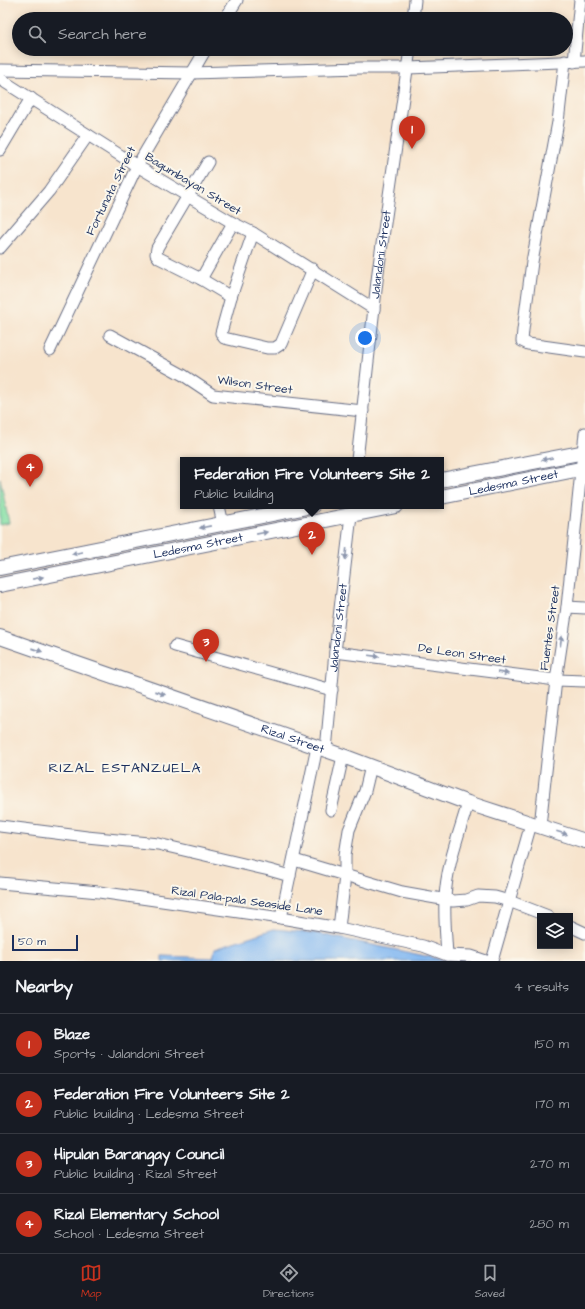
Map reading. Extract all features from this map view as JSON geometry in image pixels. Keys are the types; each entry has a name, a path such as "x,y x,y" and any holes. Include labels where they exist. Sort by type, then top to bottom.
{"main road":[{"name":"Ledesma Street","path":"444,479 584,452"},
{"name":"Ledesma Street","path":"444,496 583,468"},
{"name":"Ledesma Street","path":"0,568 297,509"},
{"name":"Ledesma Street","path":"0,585 351,511 369,509"},
{"name":"Rizal Street","path":"0,637 343,756 468,803 585,841"}],"street":[{"path":"229,12 236,0"},
{"path":"414,12 415,0"},
{"path":"573,39 580,0"},
{"name":"Fortunata Street","path":"50,350 137,166 202,56"},
{"name":"Jalandoni Street","path":"357,457 374,308 409,56"},
{"path":"570,56 532,262 522,341 528,344 585,352"},
{"path":"0,70 191,73 408,68 585,61"},
{"name":"Bagumbayan Street","path":"0,79 137,166 233,223 253,233 374,308"},
{"path":"0,150 31,98"},
{"path":"0,248 50,192 88,135"},
{"path":"208,162 157,248 156,254 159,258 201,279 231,297"},
{"path":"201,279 233,223"},
{"path":"253,233 231,297 221,333 224,338 267,348 275,348 281,344 313,270"},
{"name":"Wilson Street","path":"110,335 183,375 213,395 363,411"},
{"name":"Fuentes Street","path":"492,961 509,901 536,825 567,607 583,468 585,433"},
{"path":"220,509 223,524"},
{"name":"Jalandoni Street","path":"281,918 322,749 332,690 351,511"},
{"path":"567,607 585,608"},
{"path":"175,646 332,690"},
{"name":"De Leon Street","path":"335,652 556,680 585,680"},
{"path":"331,810 343,756"},
{"path":"339,928 345,876 345,855 349,830 365,791 371,766"},
{"path":"447,955 445,899 455,847 468,803"},
{"path":"0,826 87,838 158,844 290,876"},
{"path":"294,860 402,892 453,901 486,896 509,901 540,913"},
{"name":"Rizal Pala-pala Seaside Lane","path":"0,883 100,892 281,918 339,928 423,946 447,955 471,956 486,961"},
{"path":"573,927 585,933"}],"green space":[{"path":"0,478 9,523 0,525"}],"water":[{"path":"274,929 315,933 450,961 162,961 162,956 213,958 215,948"}],"place":[{"name":"Blaze","path":"412,149"},
{"name":"Rizal Elementary School","path":"30,487"},
{"name":"Federation Fire Volunteers Site 2","path":"312,555"},
{"name":"Hipulan Barangay Council","path":"206,662"}],"district":[{"name":"RIZAL ESTANZUELA","path":"125,768"}]}
